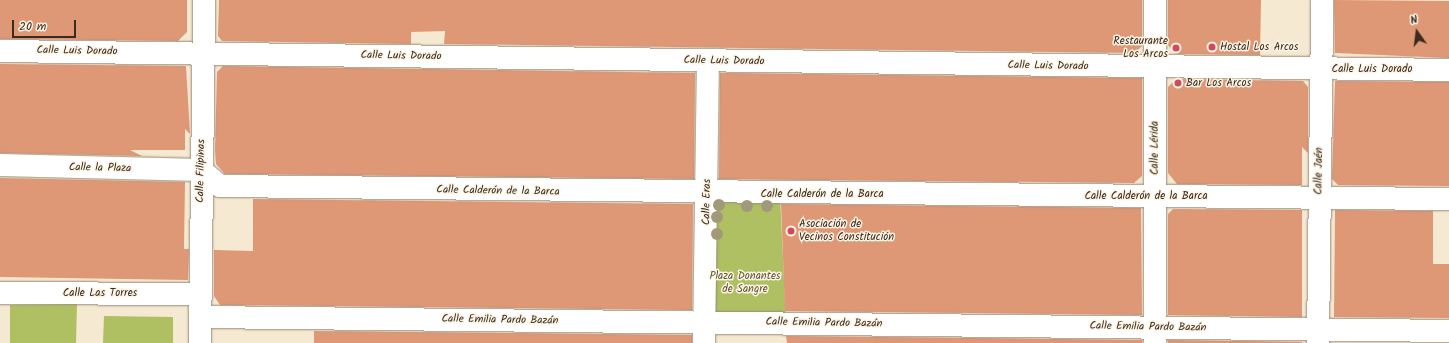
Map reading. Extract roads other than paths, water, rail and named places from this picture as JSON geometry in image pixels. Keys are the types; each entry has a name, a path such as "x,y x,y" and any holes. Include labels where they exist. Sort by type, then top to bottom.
{"street":[{"name":"Calle Filipinas","path":"200,343 204,0"},
{"name":"Calle Lérida","path":"1155,0 1155,335"},
{"name":"Calle Jaén","path":"1318,336 1322,0"},
{"name":"Calle Luis Dorado","path":"0,51 1155,68 1449,70"},
{"name":"Calle Eras","path":"704,333 708,61"},
{"name":"Calle la Plaza","path":"0,166 201,170"},
{"name":"Calle Calderón de la Barca","path":"201,170 220,186 707,194 1449,199"},
{"name":"Calle Las Torres","path":"0,293 200,294"},
{"name":"Calle Emilia Pardo Bazán","path":"200,317 704,333 1318,336 1449,330"}],"place":[{"name":"Hostal Los Arcos","path":"1212,47"},
{"name":"Restaurante Los Arcos","path":"1176,48"},
{"name":"Bar Los Arcos","path":"1178,83"},
{"name":"Asociación de Vecinos Constitución","path":"791,231"}],"park label":[{"name":"Plaza Donantes de Sangre","path":"745,283"}]}
